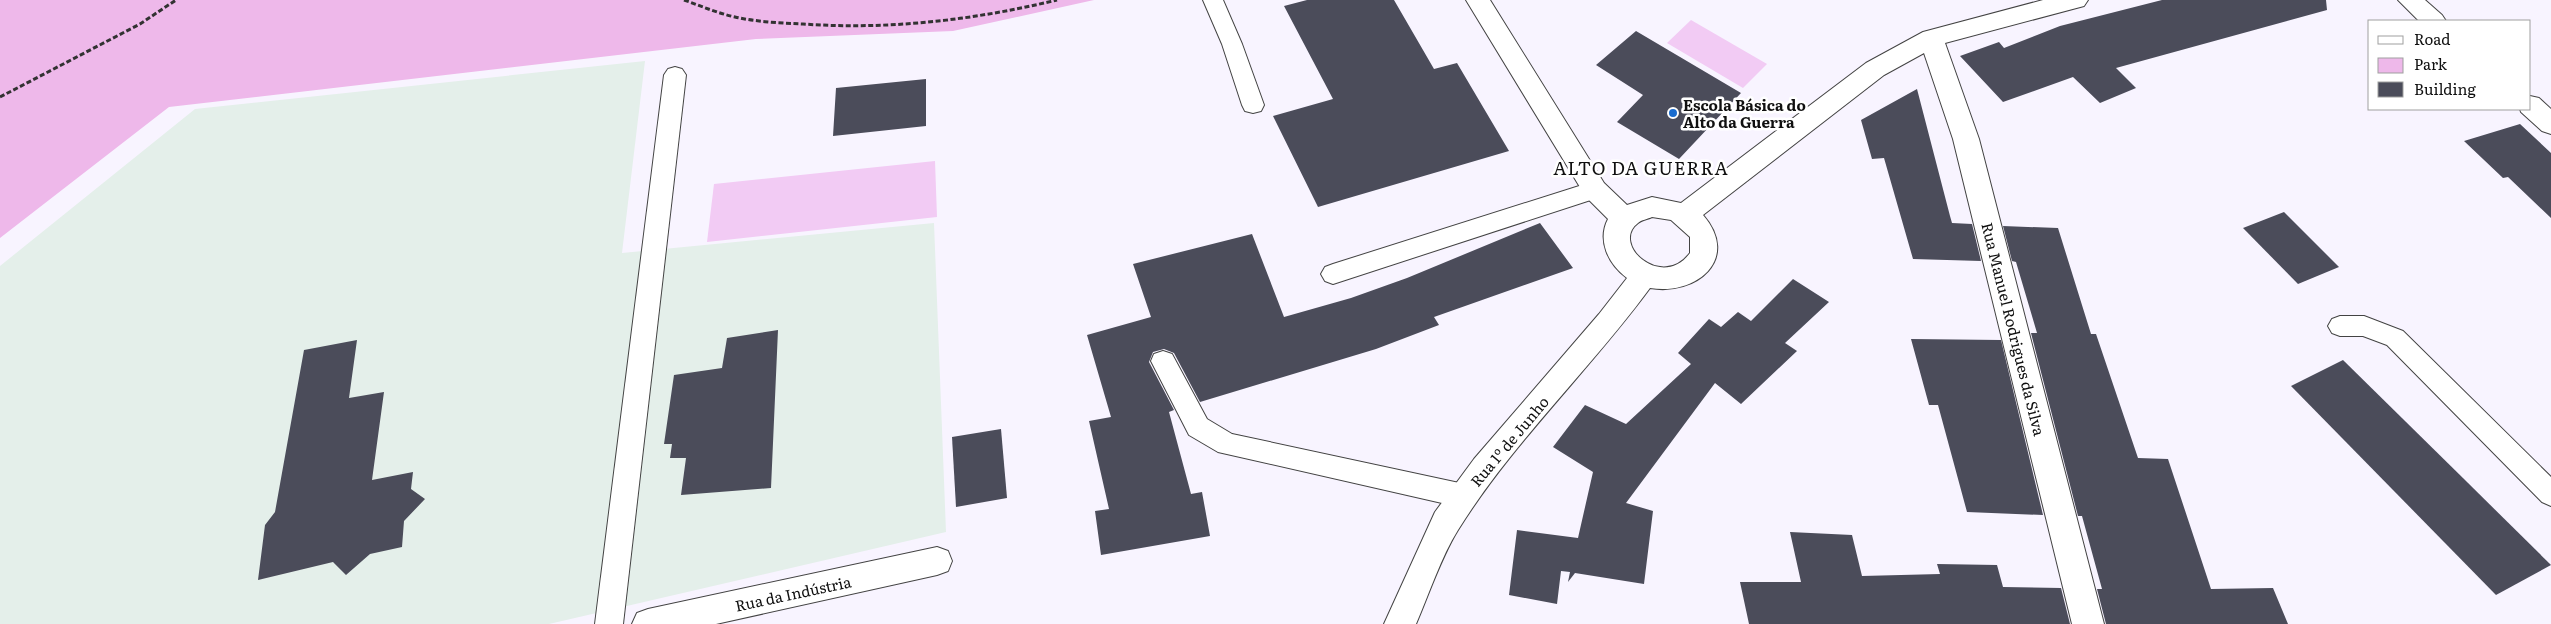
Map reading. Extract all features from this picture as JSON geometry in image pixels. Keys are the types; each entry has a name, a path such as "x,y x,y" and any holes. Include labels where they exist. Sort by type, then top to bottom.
{"street":[{"path":"1478,0 1595,190 1623,217"},
{"path":"1684,215 1875,69 1931,38 2076,0"},
{"path":"2410,0 2433,20"},
{"name":"Rua Manuel Rodrigues da Silva","path":"1931,38 1966,139 2088,624"},
{"path":"2531,106 2551,124"},
{"path":"1652,207 1669,208 1684,215 1698,227 1705,242 1704,256 1696,269 1681,277 1663,279 1644,275 1626,263 1616,247 1616,231 1623,217 1636,209 1652,207"},
{"name":"Rua 1º de Junho","path":"1400,624 1446,522 1464,496 1484,468 1609,322 1644,275"},
{"name":"Rua da Indústria","path":"648,624 937,561"}],"lane":[{"path":"1212,0 1232,44 1253,105"},
{"path":"609,624 674,75"},
{"path":"1333,274 1595,190"},
{"path":"2340,326 2364,326 2395,338 2551,494"},
{"path":"1163,361 1198,427 1227,444 1464,496"}],"path":[{"path":"0,97 140,24 176,0"},
{"path":"684,0 740,18 830,27 946,21 1056,0"}],"shaded area":[{"path":"1691,20 1767,64 1743,88 1667,43"},
{"path":"645,61 622,253 934,223 946,532 549,624 0,624 0,266 195,109"},
{"path":"935,161 937,217 707,242 714,184"}],"green space":[{"path":"0,0 1094,0 953,31 756,39 169,107 0,238"}],"building":[{"path":"1307,0 1394,0 1434,69 1457,63 1509,151 1318,207 1273,116 1333,99 1284,6"},
{"path":"2162,0 2326,0 2327,10 2116,68 2136,88 2100,103 2073,77 2003,102 1960,56 1999,42 2004,48 2060,26"},
{"path":"1636,31 1741,93 1679,159 1617,122 1643,95 1596,65"},
{"path":"926,79 926,126 833,136 836,88"},
{"path":"1917,89 1952,223 1972,224 1981,261 1913,259 1884,158 1872,159 1861,120"},
{"path":"2520,124 2551,153 2551,218 2508,177 2503,178 2464,141"},
{"path":"2284,212 2339,267 2298,284 2243,228"},
{"path":"1540,223 1573,268 1434,317 1439,325 1376,349 1200,402 1174,353 1164,349 1153,352 1149,362 1174,410 1169,412 1191,494 1202,492 1210,536 1101,555 1095,511 1109,509 1089,421 1111,417 1087,335 1151,317 1133,264 1252,234 1284,317 1351,298 1407,278"},
{"path":"2003,226 2058,228 2091,334 2096,334 2138,458 2168,459 2211,589 2273,588 2288,624 2106,624 2097,589 2102,589 2082,516 2078,516 2031,333 2037,333 2016,262 2012,261"},
{"path":"1793,279 1829,302 1785,343 1797,351 1741,404 1715,383 1626,503 1653,511 1644,584 1575,573 1568,582 1570,572 1561,571 1557,604 1509,595 1517,530 1578,538 1593,472 1553,447 1585,405 1626,424 1691,364 1678,353 1709,319 1721,327 1738,312 1751,321"},
{"path":"778,330 771,488 681,495 686,458 670,458 672,444 664,444 674,375 722,368 727,338"},
{"path":"1911,339 2001,340 2043,515 1967,512 1938,405 1929,405"},
{"path":"357,340 349,398 384,392 372,480 413,472 411,489 425,499 404,521 402,547 370,554 346,575 333,562 258,580 265,525 275,512 304,350"},
{"path":"2343,360 2551,565 2496,595 2291,386"},
{"path":"1001,429 1007,498 956,507 952,437"},
{"path":"1790,532 1852,535 1862,576 1940,574 1937,564 1997,565 2003,587 2061,588 2070,624 1749,624 1740,582 1801,582"}],"place":[{"name":"Escola Básica do Alto da Guerra","path":"1673,113"}],"district":[{"name":"ALTO DA GUERRA","path":"1641,167"}]}
